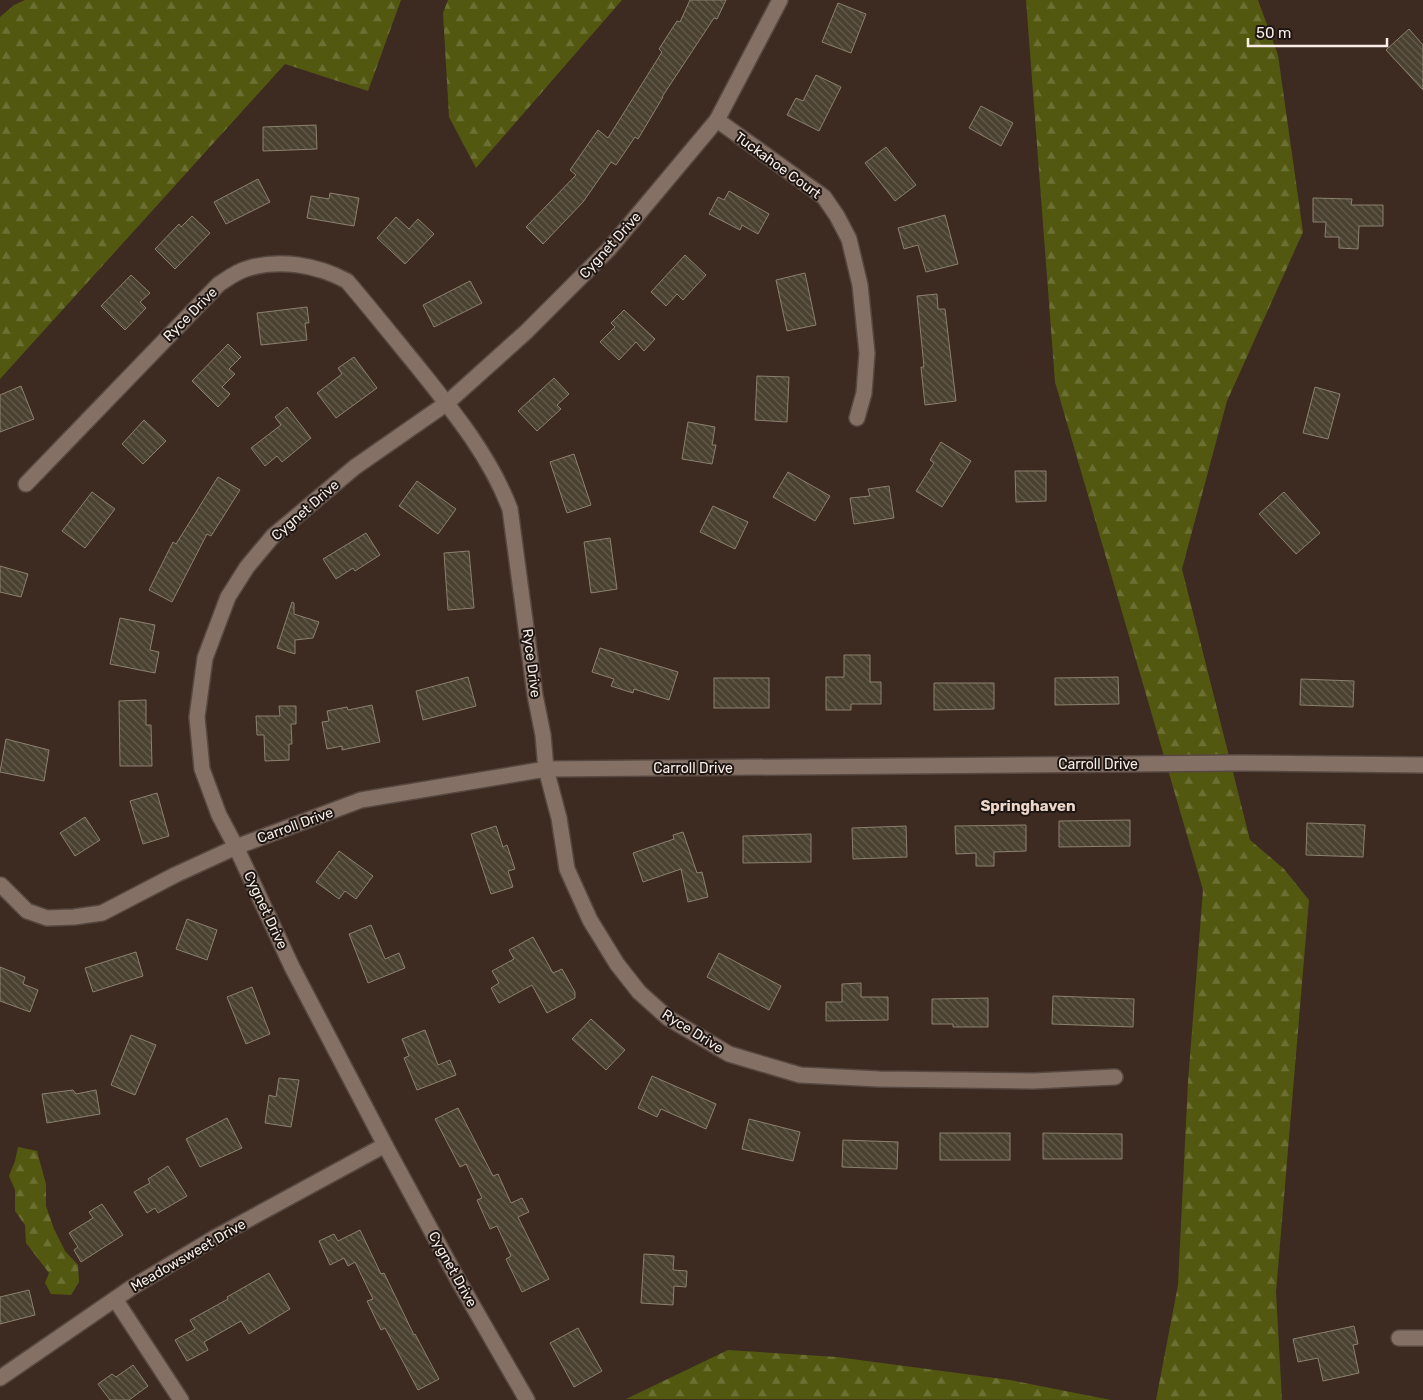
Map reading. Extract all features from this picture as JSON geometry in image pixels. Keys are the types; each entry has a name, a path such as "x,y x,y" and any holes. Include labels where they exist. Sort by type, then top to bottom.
{"street":[{"name":"Cygnet Drive","path":"527,1400 458,1280 385,1145 292,967 236,846 219,815 202,769 196,717 205,658 228,597 247,568 273,536 355,467 447,403 526,332 587,272 717,120 780,0"},
{"name":"Tuckahoe Court","path":"717,120 824,197 837,216 849,240 860,285 868,353 864,393 857,418"},
{"name":"Ryce Drive","path":"26,484 219,284 245,269 277,263 312,267 332,273 347,281 447,403 492,469 510,509 535,696 543,735 546,769 559,818 567,869 590,920 617,964 639,992 668,1018 729,1054 800,1075 879,1079 1014,1081 1115,1077"},
{"name":"Carroll Drive","path":"1,885 27,911 47,918 102,913 236,846 361,800 546,769 1230,763 1423,764"},
{"name":"Meadowsweet Drive","path":"0,1378 115,1299 216,1237 385,1145"},
{"path":"115,1299 181,1400"},
{"path":"1399,1338 1423,1338"}],"green space":[{"path":"25,0 401,0 368,91 285,64 0,379 0,17 14,5"},
{"path":"448,0 622,0 476,168 449,117 443,13"},
{"path":"1026,0 1258,0 1278,55 1303,232 1227,401 1182,569 1250,840 1284,869 1309,900 1276,1292 1282,1400 1156,1400 1178,1285 1188,1082 1203,890 1055,382"},
{"path":"18,1147 37,1151 46,1184 46,1206 54,1229 65,1251 78,1265 79,1282 71,1295 51,1294 45,1283 49,1273 26,1243 25,1225 15,1211 15,1190 9,1176"},
{"path":"728,1350 837,1357 1010,1380 1111,1400 626,1399"}],"building":[{"path":"690,0 726,0 717,19 714,18 662,97 638,139 635,137 616,165 611,162 583,202 543,244 526,227 576,175 570,170 598,130 608,138 662,52 659,49 677,21 680,22"},
{"path":"838,3 866,14 851,53 822,42"},
{"path":"1409,29 1423,45 1423,90 1386,50"},
{"path":"816,75 841,87 819,131 787,115 796,98 803,101"},
{"path":"981,106 1013,123 1001,146 969,128"},
{"path":"316,125 317,149 263,151 263,127"},
{"path":"886,147 916,185 895,201 865,163"},
{"path":"258,179 270,202 226,224 214,202"},
{"path":"729,191 769,214 758,234 742,225 740,230 709,214 718,197 724,200"},
{"path":"330,193 359,198 354,226 307,218 311,196 329,199"},
{"path":"1313,198 1352,199 1351,205 1383,205 1383,226 1359,226 1358,249 1339,248 1339,237 1325,237 1326,222 1313,222"},
{"path":"945,215 958,264 926,272 918,245 904,249 898,228"},
{"path":"192,216 210,233 175,269 155,249 179,224 181,227"},
{"path":"396,217 409,229 418,219 434,234 405,264 377,238"},
{"path":"685,255 706,275 683,300 677,294 666,306 651,292"},
{"path":"805,273 816,325 787,331 776,280"},
{"path":"131,275 150,293 140,302 146,308 125,330 101,306"},
{"path":"470,281 482,303 434,327 423,305"},
{"path":"937,294 938,309 945,309 956,401 925,405 921,367 924,367 917,296"},
{"path":"307,307 309,323 305,323 307,340 261,345 257,313"},
{"path":"624,310 655,339 644,351 636,342 619,360 600,342 615,327 611,323"},
{"path":"228,344 241,357 229,369 235,374 222,387 230,394 218,407 192,381"},
{"path":"354,357 377,388 336,418 317,393 342,374 338,368"},
{"path":"757,376 789,377 787,422 755,420"},
{"path":"554,378 569,394 557,405 561,409 537,431 518,411"},
{"path":"21,386 34,419 0,432 0,395"},
{"path":"1315,387 1340,394 1328,439 1303,433"},
{"path":"287,407 311,438 282,462 277,456 265,466 251,448 281,425 275,417"},
{"path":"144,420 166,441 143,464 122,444"},
{"path":"688,422 715,427 712,445 716,445 712,464 682,459"},
{"path":"941,442 971,461 942,507 916,491 934,463 930,460"},
{"path":"574,454 591,505 567,513 550,462"},
{"path":"1015,471 1046,471 1046,501 1016,502"},
{"path":"788,472 830,496 815,521 773,497"},
{"path":"218,477 240,490 211,536 207,534 172,602 149,590 173,542 176,544"},
{"path":"417,481 456,509 438,534 399,506"},
{"path":"889,486 894,518 854,524 850,498 870,496 868,489"},
{"path":"92,492 115,509 85,548 62,531"},
{"path":"1284,492 1320,533 1296,554 1259,514"},
{"path":"713,506 748,522 735,549 700,532"},
{"path":"366,533 380,555 355,571 353,568 336,579 323,559"},
{"path":"610,538 617,589 591,593 584,542"},
{"path":"469,551 474,608 448,610 444,553"},
{"path":"0,566 28,574 21,597 0,592"},
{"path":"292,602 294,603 294,614 319,622 313,638 295,640 295,654 277,648"},
{"path":"120,618 155,625 150,650 159,652 155,673 110,664"},
{"path":"600,648 678,672 669,700 634,689 633,693 611,686 614,679 592,672"},
{"path":"844,655 870,655 870,682 881,682 881,704 851,704 851,710 826,710 826,677 844,677"},
{"path":"468,677 476,706 423,720 416,691"},
{"path":"1118,677 1119,704 1055,705 1055,678"},
{"path":"714,678 769,678 769,708 714,708"},
{"path":"1301,679 1354,681 1353,707 1300,705"},
{"path":"934,683 994,683 994,709 934,710"},
{"path":"146,700 146,725 151,725 152,766 120,766 119,701"},
{"path":"372,705 380,742 342,750 342,746 327,749 322,722 329,721 327,711 347,707 348,710"},
{"path":"279,706 296,706 296,724 291,724 292,744 289,744 289,760 265,761 264,735 257,735 256,716 280,716"},
{"path":"6,739 49,750 44,781 0,772"},
{"path":"157,793 169,836 143,844 130,801"},
{"path":"85,817 100,840 75,856 60,833"},
{"path":"1130,820 1130,846 1059,847 1059,821"},
{"path":"1307,823 1365,825 1363,857 1306,855"},
{"path":"1026,825 1026,851 994,852 994,866 976,866 976,853 956,854 955,826"},
{"path":"496,826 503,847 507,845 515,869 508,871 513,887 491,894 471,834"},
{"path":"906,826 907,857 853,859 852,828"},
{"path":"683,832 697,873 702,872 708,897 688,902 681,869 643,882 633,853 674,839 673,835"},
{"path":"811,834 811,862 743,863 743,836"},
{"path":"339,851 373,876 356,899 345,891 339,899 316,882"},
{"path":"187,919 217,930 207,960 176,949"},
{"path":"371,925 385,959 399,953 405,968 368,983 349,934"},
{"path":"533,937 553,973 562,969 575,992 575,998 547,1013 532,985 499,1003 491,988 499,983 492,971 514,959 509,950"},
{"path":"136,952 143,976 93,992 85,968"},
{"path":"719,953 781,986 769,1010 707,977"},
{"path":"0,967 25,977 23,984 38,990 30,1012 0,1001"},
{"path":"861,983 861,997 888,997 888,1020 826,1021 826,1002 842,1002 842,984"},
{"path":"252,987 270,1034 246,1044 227,997"},
{"path":"1053,996 1134,999 1133,1027 1052,1024"},
{"path":"988,998 988,1027 953,1027 953,1024 932,1024 932,999"},
{"path":"591,1019 625,1050 606,1070 572,1039"},
{"path":"425,1030 438,1065 450,1060 456,1075 417,1090 404,1058 409,1056 402,1039"},
{"path":"131,1035 156,1045 135,1095 111,1085"},
{"path":"652,1076 716,1104 706,1129 661,1109 657,1117 638,1108"},
{"path":"279,1078 299,1080 291,1127 265,1123 269,1095 276,1097"},
{"path":"73,1090 76,1094 96,1090 100,1114 47,1123 42,1094"},
{"path":"458,1108 493,1176 498,1174 511,1203 522,1198 529,1212 518,1217 549,1279 522,1292 506,1259 511,1256 497,1226 490,1229 477,1200 482,1198 466,1164 460,1167 435,1119"},
{"path":"227,1118 242,1148 200,1167 186,1139"},
{"path":"749,1119 800,1132 793,1161 742,1149"},
{"path":"940,1133 1010,1133 1010,1160 940,1160"},
{"path":"1043,1133 1122,1134 1122,1159 1043,1159"},
{"path":"843,1140 898,1142 897,1169 842,1167"},
{"path":"168,1166 187,1196 158,1213 155,1208 147,1213 134,1192 150,1183 148,1179"},
{"path":"102,1204 123,1235 81,1262 74,1250 78,1247 69,1233 93,1218 89,1212"},
{"path":"360,1230 381,1274 384,1273 414,1335 439,1379 418,1390 385,1328 381,1330 367,1301 373,1299 355,1262 348,1266 344,1258 330,1265 319,1241 334,1234 338,1241"},
{"path":"644,1254 674,1256 673,1270 687,1271 686,1287 674,1286 673,1305 641,1303"},
{"path":"269,1273 290,1309 249,1334 241,1321 204,1342 208,1350 187,1361 175,1340 195,1329 190,1320"},
{"path":"29,1290 35,1315 0,1324 0,1297"},
{"path":"1354,1326 1358,1344 1353,1345 1359,1373 1323,1381 1318,1358 1298,1362 1293,1339"},
{"path":"578,1328 602,1371 574,1387 550,1343"},
{"path":"133,1365 148,1386 129,1400 110,1400 98,1384 112,1374 116,1377"}],"district":[{"name":"Springhaven","path":"1028,806"}]}
